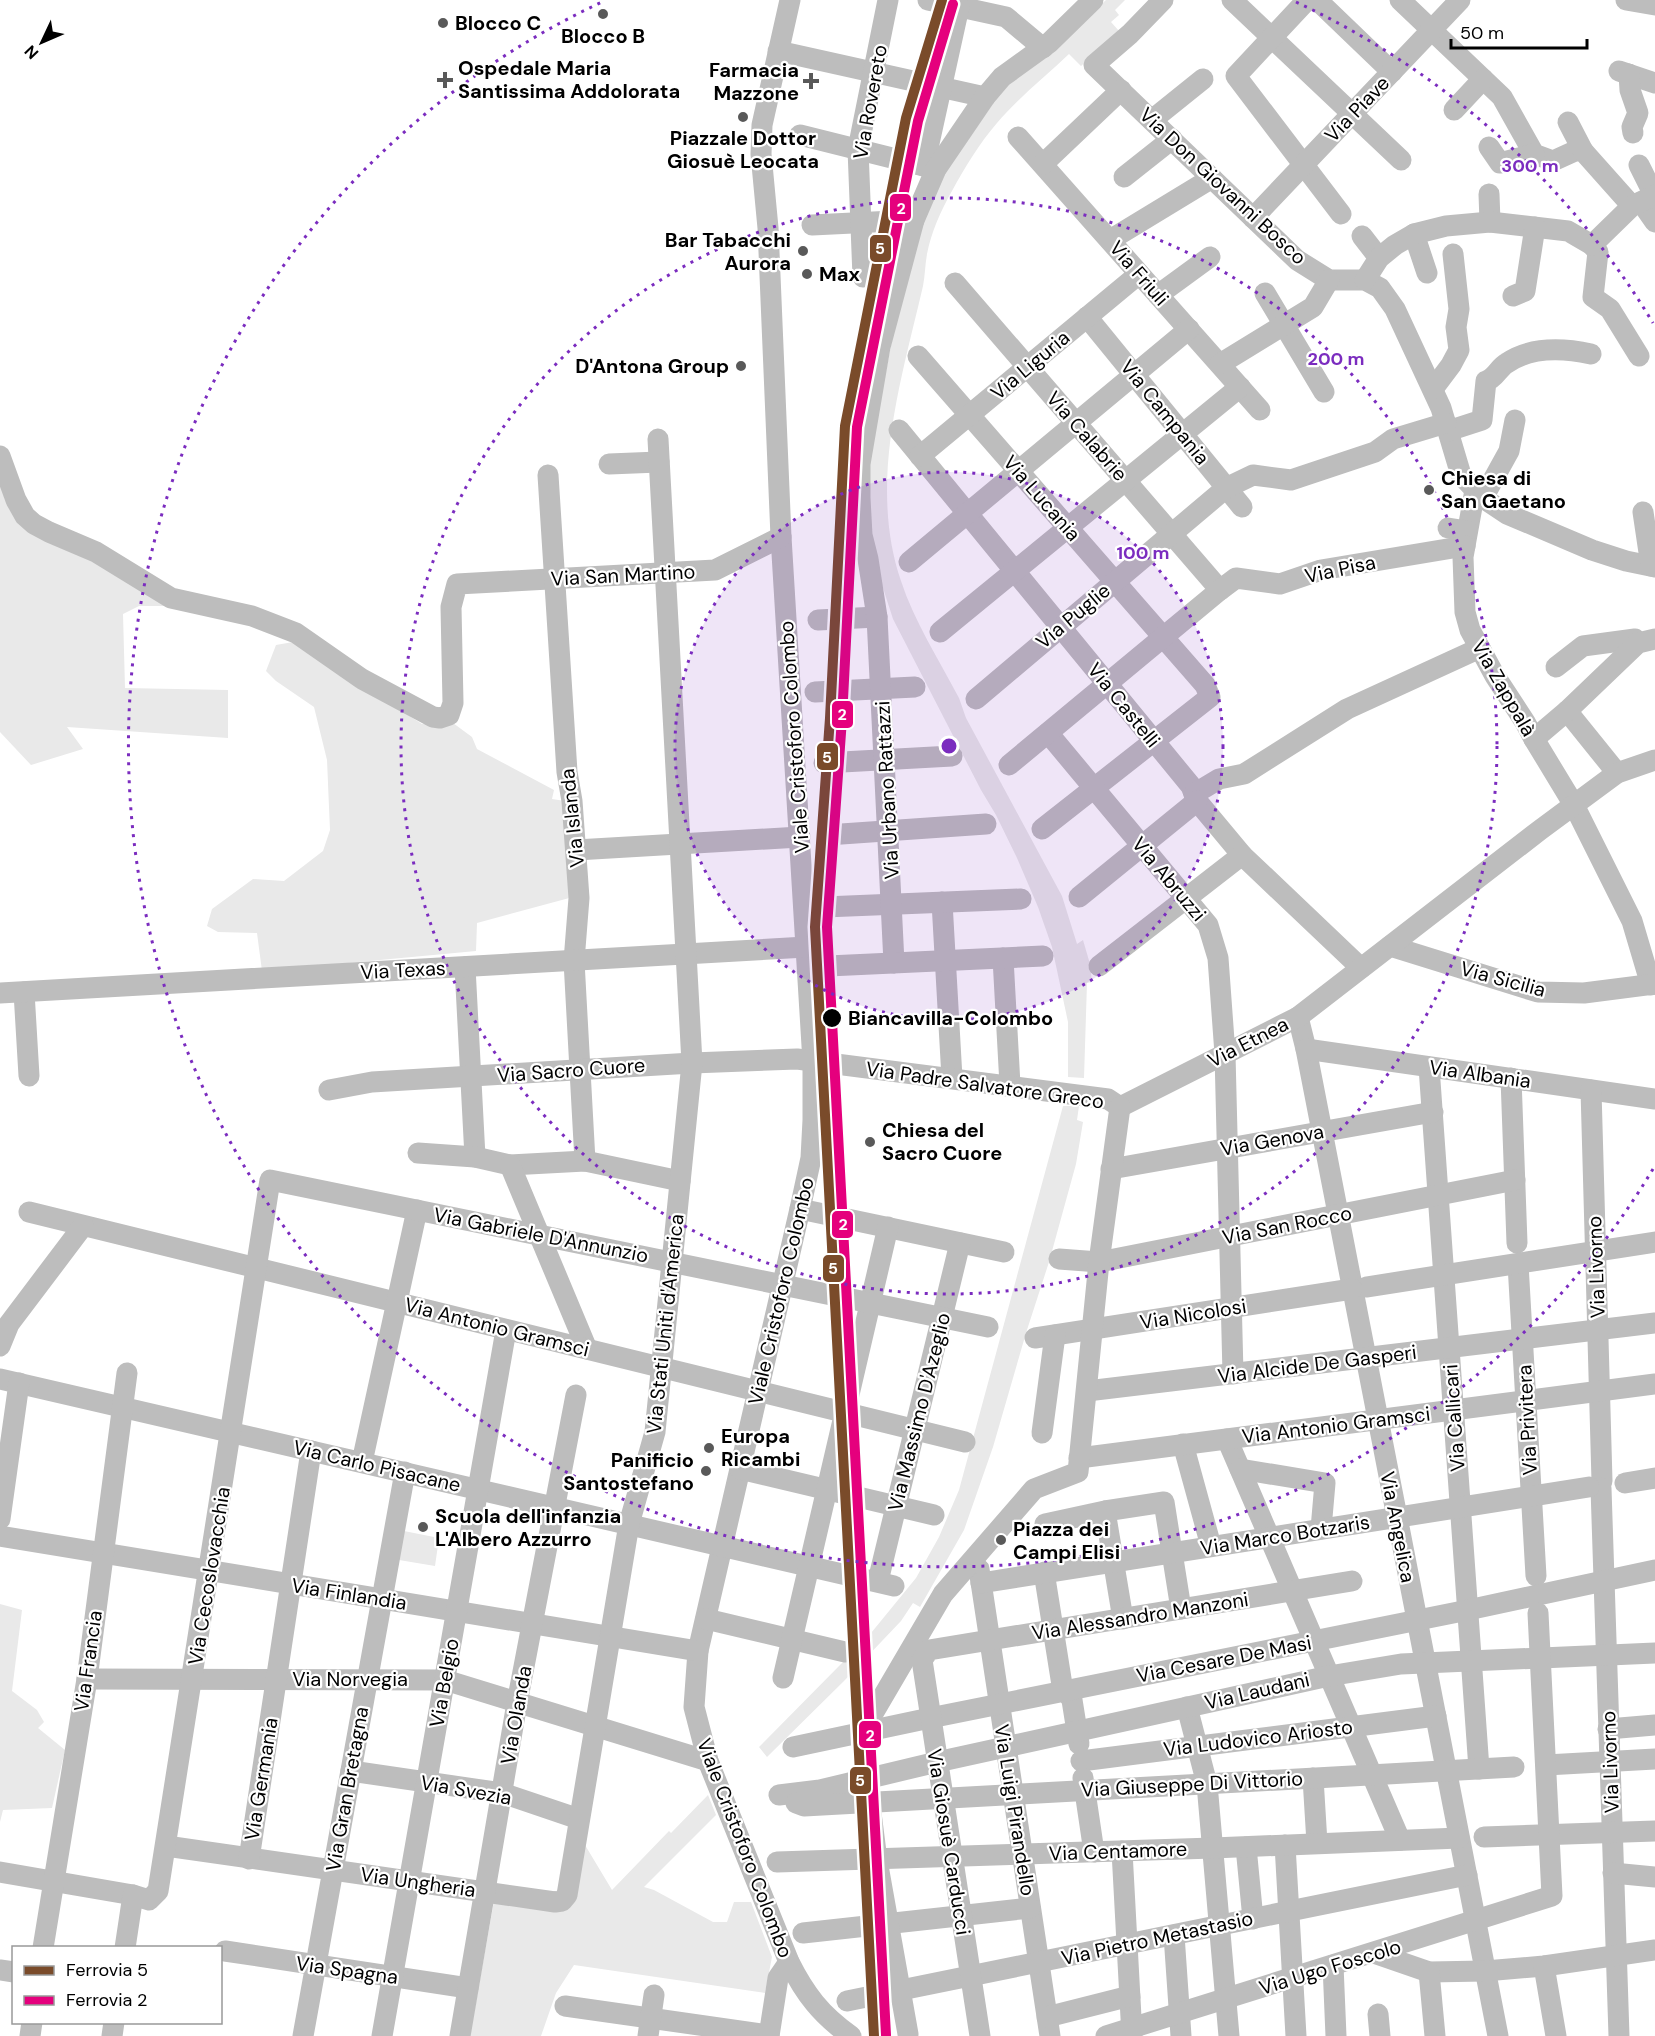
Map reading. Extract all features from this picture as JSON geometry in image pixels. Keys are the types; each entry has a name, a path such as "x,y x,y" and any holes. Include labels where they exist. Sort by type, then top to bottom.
{"street":[{"name":"Viale Cristoforo Colombo","path":"790,0 762,125 761,154 768,228 781,537 813,1062 811,1158 698,1651 694,1707 708,1761 789,1962 802,1988 817,2007 845,2034"},
{"name":"Via Rovereto","path":"864,277 858,149 888,0"},
{"path":"928,0 1006,17 1043,48"},
{"path":"930,168 1002,77 1043,48 1093,0"},
{"name":"Via Don Giovanni Bosco","path":"1162,0 1130,34 1094,65 1297,260 1329,280"},
{"path":"1232,0 1401,160"},
{"path":"1307,0 1236,76 1341,214"},
{"path":"1317,0 1392,72"},
{"path":"1400,0 1502,97 1534,154"},
{"name":"Via Piave","path":"1253,218 1460,0"},
{"path":"1626,0 1655,5"},
{"path":"930,168 942,87 959,7"},
{"path":"778,51 985,97"},
{"path":"1634,133 1632,128 1638,113 1624,72 1655,82"},
{"path":"1152,120 1203,79"},
{"path":"1454,110 1483,79"},
{"path":"1043,164 1121,90"},
{"path":"1568,122 1583,151 1645,200"},
{"path":"800,135 930,168"},
{"name":"Via Friuli","path":"1018,137 1260,410"},
{"path":"1124,177 1172,139"},
{"path":"1489,147 1500,163 1534,154 1553,161 1575,151 1583,151"},
{"path":"1639,165 1645,200 1655,222"},
{"name":"Via Urbano Rattazzi","path":"894,963 882,688 877,617 862,535 860,464 880,347 930,168"},
{"path":"1110,240 1212,178"},
{"path":"1489,194 1490,222"},
{"path":"1592,245 1645,200"},
{"path":"812,225 914,220"},
{"path":"1365,280 1379,258 1395,245 1414,234 1446,226 1490,222 1568,231 1592,245 1598,252 1593,297 1610,309 1639,356"},
{"path":"1513,296 1526,291 1535,228"},
{"path":"1414,234 1426,273"},
{"path":"1362,236 1379,258"},
{"path":"1433,389 1459,350 1456,327 1459,309 1452,254"},
{"path":"1158,295 1210,256"},
{"name":"Via Liguria","path":"920,456 1139,274"},
{"path":"1220,364 1313,307 1329,280 1365,280 1380,288 1395,309 1433,389 1461,475 1479,494 1507,514 1592,550 1626,561 1653,566 1642,512"},
{"name":"Via Calabrie","path":"955,283 1220,590"},
{"path":"1265,293 1324,392"},
{"name":"Via Campania","path":"1087,317 1242,507"},
{"path":"909,562 1189,329"},
{"name":"Via Puglie","path":"976,699 1226,488 1253,475 1291,480 1375,452 1393,439 1482,420 1486,381 1492,379 1504,364 1522,354 1552,349 1592,354"},
{"name":"Via Lucania","path":"918,356 1205,686 1210,697 1154,741"},
{"path":"940,632 1240,387"},
{"name":"Via Zappalà","path":"1515,420 1509,451 1479,494 1460,535 1465,612 1470,630 1495,676 1574,805 1632,921 1653,985"},
{"name":"Via Castelli","path":"898,430 1191,786 1196,797 1242,855 1361,968"},
{"name":"Via Stati Uniti d'America","path":"562,1901 567,1895 629,1524 655,1432 692,1063 658,439"},
{"name":"Via San Martino","path":"0,456 16,500 25,516 34,524 96,552 171,598 252,616 296,633 362,679 432,717 440,718 449,715 453,703 451,607 457,584 715,570 781,537"},
{"path":"609,464 659,462"},
{"name":"Via Islanda","path":"548,475 567,772 572,801 579,898 574,961 585,1161"},
{"name":"Via Pisa","path":"1009,765 1236,578 1280,584 1321,570 1460,535"},
{"path":"818,620 877,617"},
{"path":"1556,667 1583,646 1635,639 1646,641"},
{"path":"1534,739 1646,641"},
{"path":"1078,897 1220,779 1244,774 1347,709 1480,648"},
{"path":"815,692 915,687"},
{"path":"1567,711 1617,773"},
{"name":"Via Abruzzi","path":"1047,733 1208,925 1218,958 1225,1054 1233,1374"},
{"path":"1042,829 1154,741"},
{"path":"824,763 952,756"},
{"name":"Via Etnea","path":"1120,1107 1298,1017 1617,773 1655,760"},
{"path":"827,835 986,824"},
{"path":"576,850 800,837"},
{"path":"1099,966 1242,855"},
{"path":"824,907 1021,899"},
{"path":"942,902 952,1078"},
{"name":"Via Sicilia","path":"1390,946 1538,992 1584,993 1653,985"},
{"name":"Via Texas","path":"0,993 806,947"},
{"path":"828,966 1043,956"},
{"path":"1003,958 1010,1085"},
{"path":"465,967 475,1157"},
{"path":"24,992 29,1076"},
{"name":"Via Angelica","path":"1298,1017 1337,1215 1359,1288 1365,1358 1498,2036"},
{"name":"Via Albania","path":"1306,1049 1655,1099"},
{"name":"Via Sacro Cuore","path":"329,1090 372,1082 692,1063 797,1059 813,1062"},
{"name":"Via Padre Salvatore Greco","path":"813,1062 1108,1099 1120,1107"},
{"name":"Via Callicari","path":"1429,1066 1479,1769"},
{"name":"Via Privitera","path":"1511,1078 1518,1254 1536,1576"},
{"name":"Via Livorno","path":"1591,1090 1600,1391 1598,1485 1604,1581 1619,2036"},
{"path":"908,2034 877,1860 861,1734 943,1594 976,1554 987,1528 1034,1489 1077,1472 1099,1262 1120,1107"},
{"name":"Via Genova","path":"1111,1169 1433,1112"},
{"path":"418,1153 475,1157 510,1165 585,1161 680,1181"},
{"path":"510,1165 587,1349"},
{"name":"Via Gabriele D'Annunzio","path":"270,1180 988,1327"},
{"name":"Via Cecoslovacchia","path":"133,1895 149,1900 158,1891 270,1180"},
{"name":"Via San Rocco","path":"1059,1259 1099,1262 1515,1180"},
{"path":"800,1209 1004,1252"},
{"path":"362,1462 417,1210"},
{"name":"Via Antonio Gramsci","path":"28,1212 964,1442"},
{"path":"0,1346 9,1324 83,1226"},
{"path":"783,1678 888,1227"},
{"name":"Via Nicolosi","path":"1042,1433 1045,1337 1444,1275 1518,1254 1596,1251 1655,1242"},
{"name":"Via Massimo D'Azeglio","path":"886,1584 896,1507 960,1243"},
{"name":"Via Alcide De Gasperi","path":"1087,1391 1655,1323"},
{"name":"Via Belgio","path":"382,2036 506,1330"},
{"name":"Via Francia","path":"43,1946 87,1679 127,1373"},
{"path":"0,1519 9,1381"},
{"name":"Via Carlo Pisacane","path":"9,1381 886,1584"},
{"name":"Via Antonio Gramsci","path":"1079,1458 1655,1384"},
{"name":"Via Olanda","path":"460,2036 517,1703 576,1395"},
{"path":"1227,1439 1400,1840"},
{"path":"1183,1444 1211,1546"},
{"name":"Via Germania","path":"249,1859 310,1450"},
{"path":"740,1469 934,1515"},
{"path":"1240,1469 1325,1483 1321,1529"},
{"name":"Via Gran Bretagna","path":"303,2036 405,1472"},
{"path":"1625,1483 1655,1478"},
{"name":"Via Marco Botzaris","path":"981,1583 1598,1485"},
{"path":"1045,1524 1105,1511 1164,1502 1181,1609"},
{"path":"1105,1511 1123,1619"},
{"name":"Via Finlandia","path":"0,1536 698,1651"},
{"name":"Via Luigi Pirandello","path":"976,1554 1048,2027"},
{"name":"Via Cesare De Masi","path":"793,1747 1655,1570"},
{"path":"1044,1572 1062,1685 1072,1700 1094,1852"},
{"name":"Via Alessandro Manzoni","path":"929,1650 1352,1581"},
{"path":"1538,1613 1549,1834"},
{"path":"706,1619 845,1652"},
{"name":"Via Giosuè Carducci","path":"929,1650 922,1660 980,2036"},
{"name":"Via Laudani","path":"870,1801 804,1806 779,1795 820,1790 1329,1676 1401,1664 1655,1653"},
{"name":"Via Norvegia","path":"87,1679 445,1680 708,1761"},
{"path":"1187,1707 1207,1784 1229,2036"},
{"name":"Via Ludovico Ariosto","path":"1081,1761 1436,1716"},
{"path":"1608,1729 1655,1725"},
{"path":"1546,1765 1655,1759"},
{"name":"Via Giuseppe Di Vittorio","path":"870,1801 1514,1767"},
{"name":"Via Svezia","path":"351,1771 502,1793 579,1819"},
{"path":"1313,1778 1317,1843"},
{"path":"1484,1837 1655,1831"},
{"name":"Via Ugo Foscolo","path":"1106,2036 1132,2032 1179,2013 1552,1896 1549,1834"},
{"name":"Via Centamore","path":"777,1862 1459,1838"},
{"path":"1285,1845 1296,2036"},
{"name":"Via Ungheria","path":"166,1846 555,1902 562,1901"},
{"path":"1246,1846 1254,1919"},
{"path":"1122,1851 1132,2032"},
{"path":"0,1872 133,1895 125,1946"},
{"path":"1613,1873 1655,1877"},
{"name":"Via Pietro Metastasio","path":"847,2001 1467,1875"},
{"path":"803,1934 1030,1908"},
{"path":"1174,1935 1181,2036"},
{"path":"1374,1953 1429,1972 1485,1971 1544,1966 1655,1950"},
{"name":"Via Spagna","path":"225,1951 468,1988"},
{"path":"565,2006 650,2027 769,2036 777,1978 789,1962"},
{"path":"1333,1965 1336,2036"},
{"path":"1544,1966 1556,2036"},
{"path":"1429,1972 1435,2036"},
{"path":"650,2027 654,1995"},
{"path":"1048,2027 1130,1996"},
{"path":"1378,2014 1380,2036"}],"shaded area":[{"path":"1106,0 1125,0 1115,10 1119,15 1111,22 1119,31 1081,66 1069,54 1014,105 978,147 940,214 926,258 923,286 891,433 887,507 892,544 906,596 959,698 966,718 1062,896 1077,944 1083,940 1090,964 1092,982 1087,983 1084,1078 1068,1077 1068,1022 1052,947 1038,907 996,815 893,619 870,539 869,460 893,335 920,229 941,179 1007,83 1077,27"},
{"path":"0,477 5,500 196,606 139,606 123,614 125,688 228,690 228,738 67,727 83,749 31,765 0,732"},
{"path":"293,642 422,724 453,723 472,737 477,749 554,790 552,799 565,801 573,897 477,923 476,951 262,971 257,933 218,932 207,926 212,909 253,879 284,881 323,851 330,830 327,760 314,707 276,681 266,671 276,645"},
{"path":"1063,1106 1079,1106 1077,1120 1083,1122 1076,1164 993,1447 964,1530 920,1607 913,1603 901,1621 767,1757 759,1747 846,1659 849,1660 916,1578 939,1537 959,1490"},
{"path":"404,1531 439,1538 435,1566 399,1560"},
{"path":"0,1604 22,1610 12,1691 37,1710 44,1722 38,1728 65,1750 52,1808 3,1810 0,1822"},
{"path":"708,1795 716,1815 644,1887 654,1890 713,1922 727,1922 734,1902 751,1902 772,1957 765,1993 574,1965 556,1993 541,2036 470,2036 494,1901 557,1912 585,1845 612,1890 669,1831 671,1833"}],"rail line":[{"name":"5","path":"874,2036 815,927 830,718 845,426 906,118 942,0"},
{"name":"2","path":"886,2035 827,927 842,719 857,427 918,121 953,4"}],"place":[{"name":"Blocco B","path":"603,14"},
{"name":"Blocco C","path":"443,23"},
{"name":"Ospedale Maria Santissima Addolorata","path":"445,80"},
{"name":"Farmacia Mazzone","path":"811,81"},
{"name":"Piazzale Dottor Giosuè Leocata","path":"743,117"},
{"name":"Bar Tabacchi Aurora","path":"803,251"},
{"name":"Max","path":"807,274"},
{"name":"D'Antona Group","path":"741,366"},
{"name":"Chiesa di San Gaetano","path":"1429,490"},
{"name":"Biancavilla-Colombo","path":"832,1018"},
{"name":"Chiesa del Sacro Cuore","path":"870,1142"},
{"name":"Europa Ricambi","path":"709,1448"},
{"name":"Panificio Santostefano","path":"706,1471"},
{"name":"Scuola dell'infanzia L'Albero Azzurro","path":"423,1527"},
{"name":"Piazza dei Campi Elisi","path":"1001,1540"}]}
